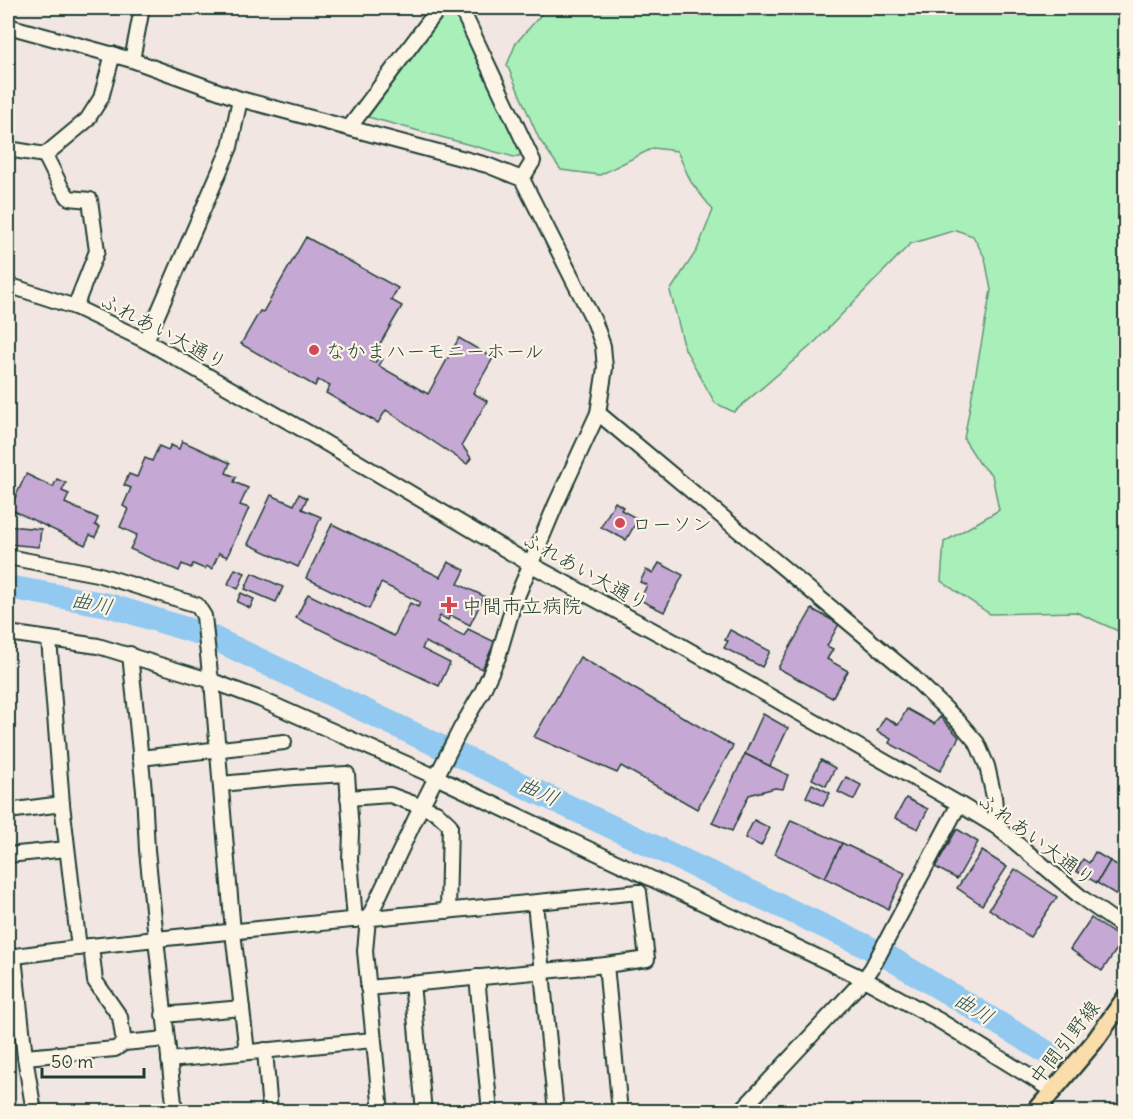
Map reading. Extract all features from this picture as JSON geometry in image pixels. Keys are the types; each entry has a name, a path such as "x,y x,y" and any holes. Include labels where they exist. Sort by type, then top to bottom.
{"main road":[{"name":"中間引野線","path":"1035,1112 1094,1042 1125,997"}],"street":[{"path":"132,60 142,8"},
{"path":"349,128 439,8"},
{"path":"461,8 533,161 522,179"},
{"path":"8,26 132,60 240,99 487,165 522,179 595,323 603,346 605,368 598,414 530,564 513,606 498,657 482,692 362,919"},
{"path":"8,149 45,155 87,120 101,98 112,54"},
{"path":"146,341 230,147 240,99"},
{"path":"45,155 60,187 69,198 90,200 97,251 75,307"},
{"name":"ふれあい大通り","path":"8,285 75,307 146,341 307,432 530,564 681,645 959,804 997,827 1082,898 1125,929"},
{"path":"598,414 908,672 960,723 977,743 987,766 994,797 997,827"},
{"path":"8,557 97,574 197,605 204,616 233,932 247,1052"},
{"path":"8,633 98,646 211,677 439,772 868,974 940,1021 1056,1088"},
{"path":"48,639 67,849 85,947 95,981 120,1017 124,1043"},
{"path":"130,654 174,1112"},
{"path":"140,758 284,742"},
{"path":"221,784 347,774 351,832 350,860 362,919 381,1112"},
{"path":"348,798 390,795 436,812 450,825 448,911"},
{"path":"8,811 62,804"},
{"path":"740,1112 868,974 959,804"},
{"path":"8,855 67,849"},
{"path":"34,1112 25,1057 14,1016 11,957 156,939 639,892 647,959 368,988"},
{"path":"535,903 555,1112"},
{"path":"606,965 620,1112"},
{"path":"477,977 490,1112"},
{"path":"412,983 424,1112"},
{"path":"163,1015 242,1008"},
{"path":"25,1057 115,1049 124,1043 166,1039"},
{"path":"169,1060 373,1040"},
{"path":"265,1050 270,1112"}],"green space":[{"path":"449,8 454,8 522,151 519,156 514,157 368,117"},
{"path":"547,8 1125,8 1125,634 1076,612 990,614 941,581 944,542 999,510 992,475 980,464 964,439 991,290 985,258 973,236 956,230 910,244 814,343 734,412 715,403 685,349 670,291 697,250 713,210 691,182 677,151 653,148 600,175 561,170 539,139 507,65 516,43"}],"building":[{"name":"なかまハーモニーホール","path":"306,237 398,288 391,300 402,306 370,361 375,363 378,357 383,359 379,366 428,394 459,338 493,358 473,393 487,401 462,445 471,458 467,464 386,410 378,423 326,393 330,386 318,380 315,386 241,344 260,311 263,312"},
{"path":"182,441 230,463 226,473 236,477 234,482 248,488 240,505 249,508 227,557 219,553 212,569 193,564 191,568 182,564 179,571 130,549 137,535 120,527 128,509 123,506 131,488 124,485 129,474 137,477 145,458 152,461 159,446 168,450 171,445 179,449"},
{"path":"26,474 53,487 57,479 66,483 62,491 69,494 65,503 98,518 95,525 100,527 95,537 90,535 85,545 10,509"},
{"path":"299,494 307,498 302,509 321,517 298,567 248,544 271,495 294,505"},
{"name":"ローソン","path":"615,502 623,507 621,510 638,519 626,540 601,527"},
{"name":"中間市立病院","path":"332,524 440,577 448,562 465,570 458,584 484,596 470,625 450,615 448,620 440,616 437,622 464,636 468,629 495,642 482,669 425,642 422,649 450,663 439,686 296,618 308,594 394,636 410,603 418,607 420,602 381,583 369,609 306,578"},
{"path":"8,526 41,529 39,547 8,544"},
{"path":"659,563 683,575 664,612 640,600 647,585 640,582 646,570 653,573"},
{"path":"235,569 245,573 238,589 228,584"},
{"path":"252,573 283,587 276,602 245,589"},
{"path":"241,593 254,599 250,608 237,602"},
{"path":"812,609 839,624 827,646 833,649 827,659 848,671 832,698 778,668"},
{"path":"730,630 770,651 762,667 724,648"},
{"path":"580,657 733,746 697,809 621,766 617,773 534,737"},
{"path":"907,709 934,724 940,717 959,737 940,771 889,743 891,739 877,731 885,717 898,725"},
{"path":"763,714 788,728 770,766 745,754"},
{"path":"745,754 788,775 783,789 775,788 749,795 732,831 712,823"},
{"path":"821,760 835,768 826,786 812,779"},
{"path":"846,777 861,785 854,800 838,792"},
{"path":"812,784 830,793 823,806 806,797"},
{"path":"906,798 928,809 918,829 895,818"},
{"path":"754,820 770,828 761,846 745,838"},
{"path":"791,820 842,843 825,878 775,854"},
{"path":"957,829 978,842 957,879 935,867"},
{"path":"842,843 905,873 888,909 825,878"},
{"path":"982,851 1007,867 982,905 957,888"},
{"path":"1095,852 1110,861 1097,883 1076,871 1083,859 1089,863"},
{"path":"1110,861 1126,870 1126,881 1117,895 1097,883"},
{"path":"1015,869 1057,897 1030,937 989,909"},
{"path":"1091,918 1123,940 1102,971 1070,949"}],"waterway":[{"name":"曲川","path":"8,587 108,605 209,636 885,955 1048,1053"}],"place":[{"name":"なかまハーモニーホール","path":"314,350"},
{"name":"ローソン","path":"620,523"},
{"name":"中間市立病院","path":"449,605"}]}
